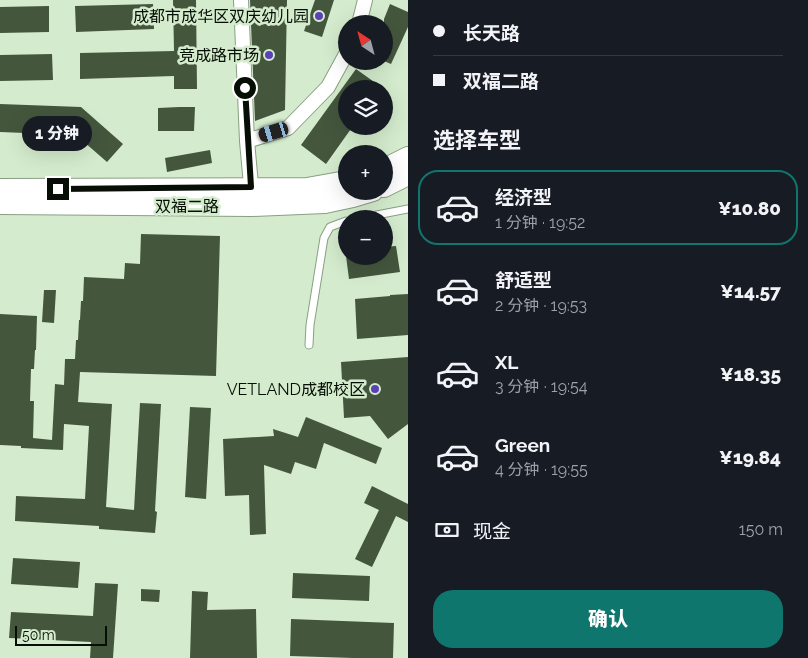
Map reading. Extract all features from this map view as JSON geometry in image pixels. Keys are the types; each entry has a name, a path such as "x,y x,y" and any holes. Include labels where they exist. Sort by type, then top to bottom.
{"main road":[{"path":"393,164 408,157"},
{"path":"393,182 408,175"},
{"name":"双福二路","path":"0,204 252,197 338,182"},
{"name":"双福二路","path":"0,189 252,197 325,203 338,200"}],"street":[{"path":"241,0 247,141 252,197"},
{"path":"361,15 365,0"},
{"path":"247,141 288,128 328,87 338,69"}],"lane":[{"path":"393,212 408,209"},
{"path":"309,345 310,325 324,238 330,226 338,224"}],"building":[{"path":"173,0 196,0 197,89 174,89 174,76 80,79 80,53 174,51"},
{"name":"竞成路市场","path":"250,0 287,0 285,110 255,121"},
{"name":"成都市成华区双庆幼儿园","path":"315,0 334,0 322,37 304,31"},
{"path":"153,4 154,29 76,32 75,6"},
{"path":"390,4 408,12 408,27 393,60 393,15 386,15"},
{"path":"49,6 49,32 0,33 0,7"},
{"path":"52,54 53,80 0,81 0,55"},
{"path":"355,70 357,70 371,80 348,80"},
{"path":"338,94 338,135 347,135 326,164 301,145"},
{"path":"0,104 81,107 123,144 107,162 76,135 0,132"},
{"path":"195,107 194,131 158,131 158,108"},
{"path":"210,150 212,163 167,172 165,158"},
{"path":"141,234 220,236 216,376 80,372 78,402 112,404 106,507 134,510 140,403 161,404 155,533 99,529 99,526 15,521 16,496 85,499 89,426 64,424 63,450 0,445 0,314 37,316 34,369 31,369 30,401 34,401 33,438 52,440 55,384 64,385 65,359 75,359 81,301 83,301 84,277 124,279 125,263 140,264"},
{"path":"393,246 396,246 400,272 349,279 347,265 393,265"},
{"path":"44,290 56,290 54,323 42,322"},
{"path":"408,294 408,335 357,339 355,299"},
{"name":"VETLAND成都校区","path":"408,357 408,424 388,439 370,416 344,418 341,362"},
{"path":"190,407 211,408 206,499 185,497"},
{"path":"306,417 382,448 376,464 324,443 316,469 295,462 291,474 264,465 266,534 250,535 249,495 225,496 223,439 274,436 273,429 298,437"},
{"path":"372,486 408,504 408,522 396,516 372,567 355,559 379,510 364,503"},
{"path":"13,558 80,562 78,588 11,584"},
{"path":"293,573 370,576 369,601 292,598"},
{"path":"95,583 118,584 113,658 90,658 91,642 9,638 11,612 93,616"},
{"path":"141,589 160,590 159,602 141,601"},
{"path":"192,591 208,592 207,610 256,609 257,658 190,658"},
{"path":"291,619 394,623 393,658 290,656"}],"place":[{"name":"成都市成华区双庆幼儿园","path":"319,16"},
{"name":"竞成路市场","path":"269,55"},
{"name":"VETLAND成都校区","path":"375,389"}],"route":[{"path":"58,189 251,187 245,88"}]}
